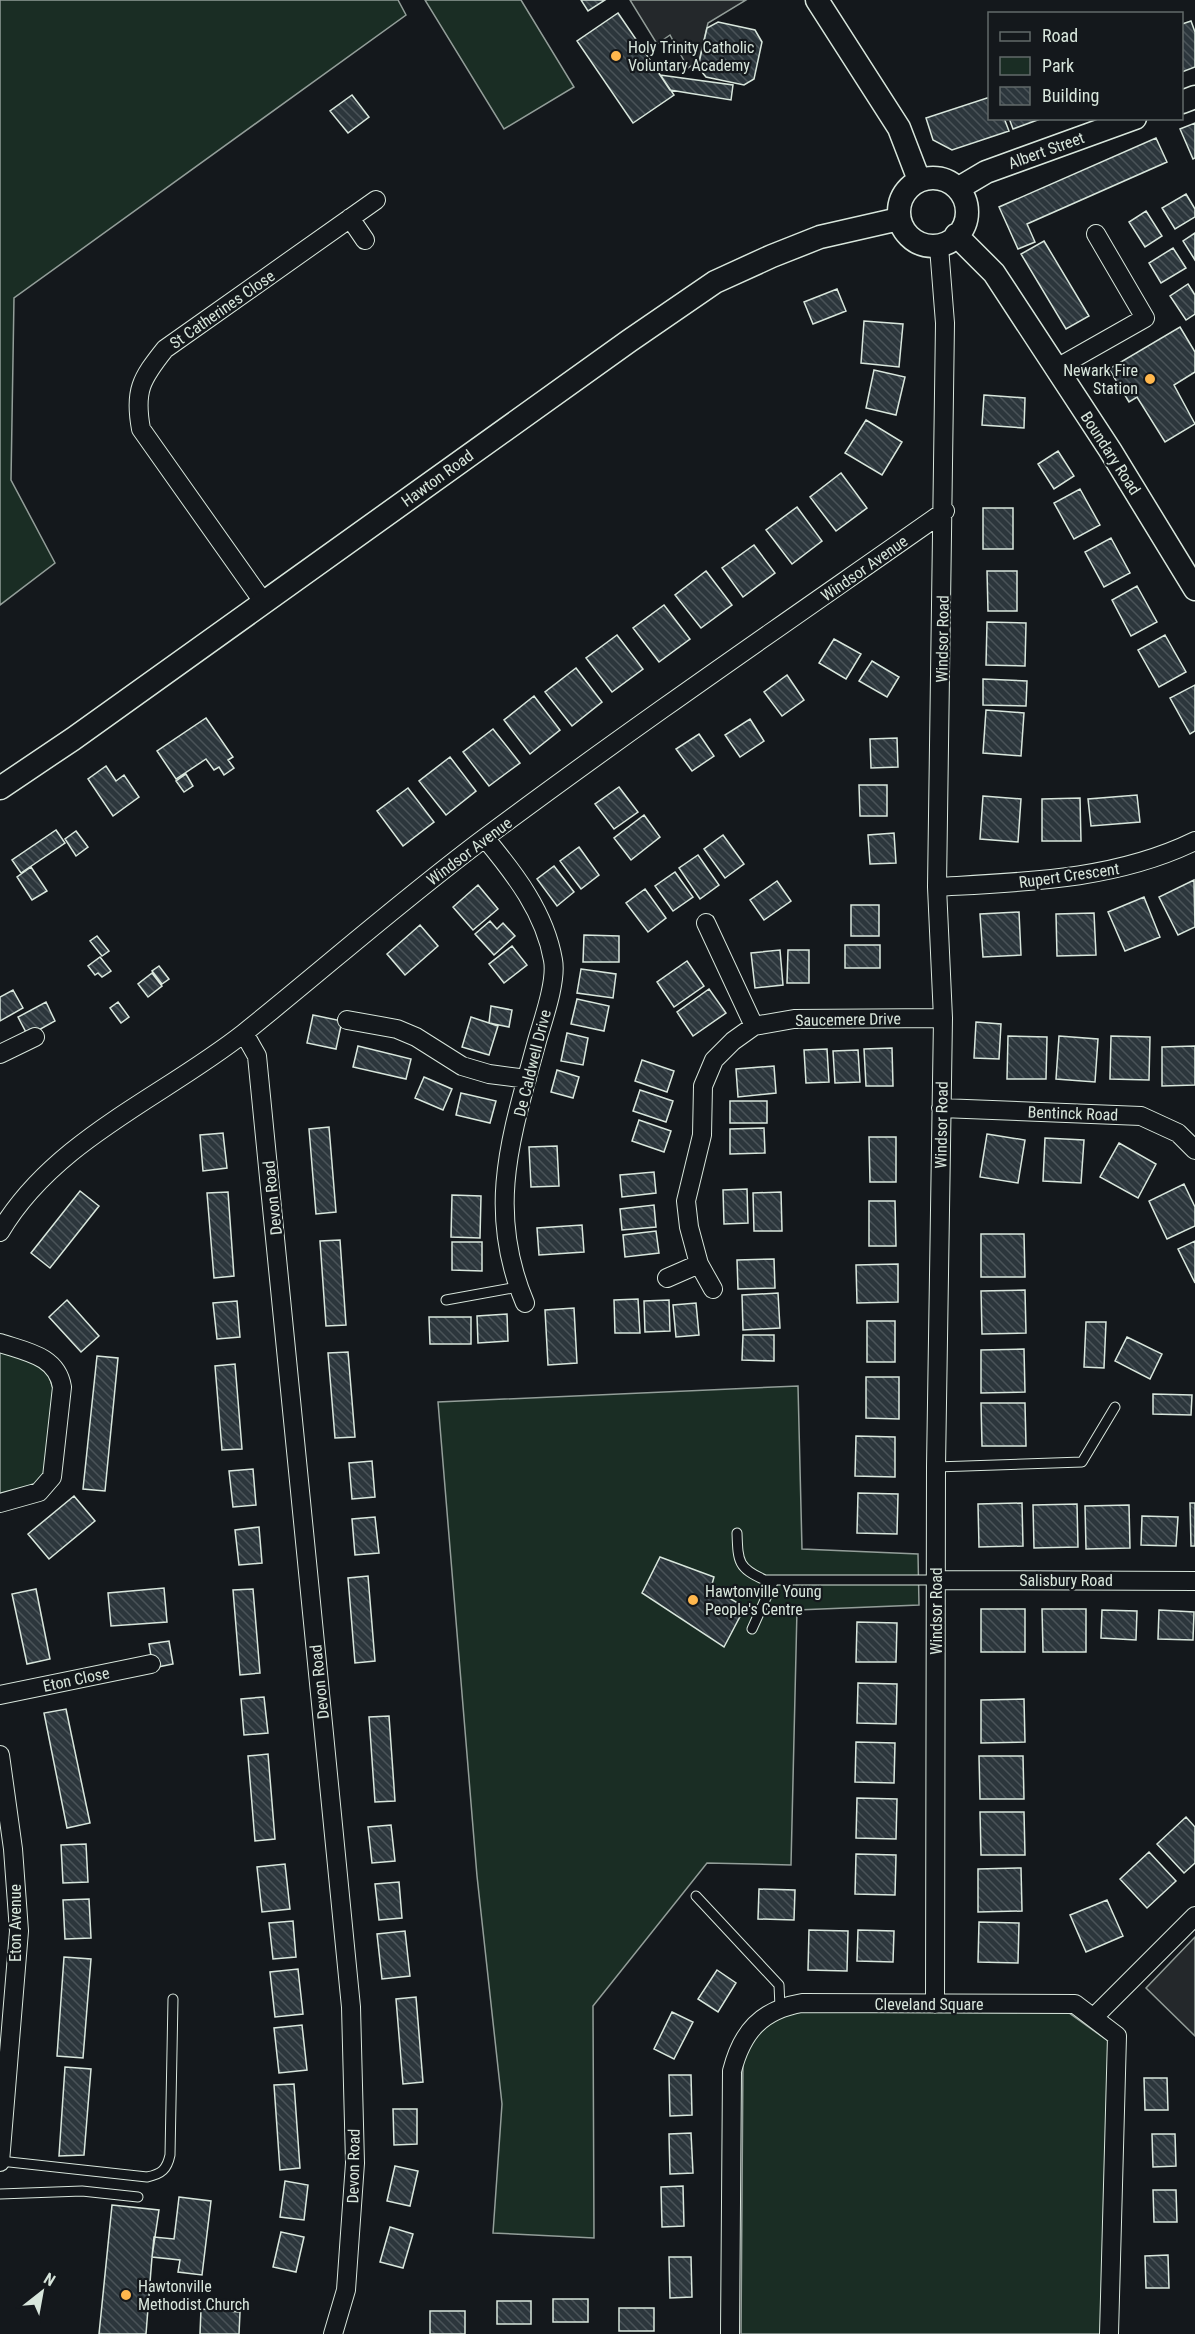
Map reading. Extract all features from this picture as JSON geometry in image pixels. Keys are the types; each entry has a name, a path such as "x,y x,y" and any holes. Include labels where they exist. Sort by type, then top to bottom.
{"street":[{"path":"817,0 893,118 919,180"},
{"name":"Albert Street","path":"959,188 986,172 1129,120"},
{"path":"933,176 946,178 959,188 966,201 967,213 963,225 947,241 925,246 912,240 903,231 899,219 901,202 907,189 919,180 933,176"},
{"name":"St Catherines Close","path":"264,603 158,456 141,429 136,403 144,375 165,349 376,200"},
{"path":"350,218 365,240"},
{"name":"Hawton Road","path":"0,788 264,603 629,340 715,282 820,237 899,219"},
{"path":"1055,369 1145,318 1096,234"},
{"name":"Boundary Road","path":"947,241 994,273 1110,450 1195,589"},
{"name":"Windsor Road","path":"935,2004 936,1467 943,1018 937,887 945,511 947,241"},
{"name":"Windsor Avenue","path":"6,1209 72,1151 244,1033 375,924 485,838 945,511"},
{"name":"De Caldwell Drive","path":"485,838 526,892 545,928 554,963 547,1006 504,1174 503,1205 507,1248 521,1295"},
{"name":"Rupert Crescent","path":"937,887 1042,881 1121,868 1169,854 1195,841"},
{"path":"706,923 754,1026"},
{"name":"Saucemere Drive","path":"713,1289 699,1263 689,1227 686,1201 702,1135 703,1086 714,1060 733,1041 754,1026 794,1019 943,1018"},
{"path":"347,1020 397,1029 416,1037 462,1066 489,1074 527,1079"},
{"name":"Devon Road","path":"244,1033 257,1056 351,2007 355,2163 346,2290 333,2334"},
{"path":"0,1054 34,1037"},
{"name":"Bentinck Road","path":"941,1108 1141,1116 1178,1133 1195,1150"},
{"path":"0,1232 6,1209"},
{"path":"667,1278 699,1263"},
{"path":"0,1343 45,1359 55,1366 60,1375 62,1387 52,1477 39,1492 0,1503"},
{"name":"Salisbury Road","path":"936,1580 1195,1581"},
{"name":"Eton Close","path":"0,1695 151,1664"},
{"name":"Eton Avenue","path":"0,2162 2,2111 19,1931 1,1766"},
{"path":"1093,2018 1195,1916"},
{"name":"Cleveland Square","path":"730,2334 732,2071 737,2052 748,2034 762,2018 780,2007 802,2003 1075,2004 1117,2036 1109,2334"}],"lane":[{"path":"446,1300 521,1295"},
{"path":"936,1467 1082,1462 1115,1407"},
{"path":"737,1533 738,1558 746,1572 765,1580 936,1580"},
{"path":"752,1629 774,1580"},
{"path":"696,1896 779,1985 780,2007"},
{"path":"0,2162 147,2177 163,2172 168,2166 170,2155 173,1999"},
{"path":"0,2194 82,2191 138,2197"}],"green space":[{"path":"0,0 398,0 406,15 14,298 11,480 55,563 0,605"},
{"path":"425,0 521,0 574,87 504,129"},
{"path":"0,1351 47,1368 53,1389 46,1472 37,1484 0,1494"},
{"path":"798,1386 802,1549 918,1554 919,1605 797,1610 791,1865 707,1863 593,2006 594,2238 493,2233 502,2104 477,1876 438,1402"},
{"path":"794,2011 1069,2013 1111,2043 1105,2334 741,2334 743,2056 762,2027"}],"shaded area":[{"path":"630,0 746,0 708,23 699,61 688,68 670,35 657,44"},
{"path":"1195,1937 1195,2036 1146,1988"}],"building":[{"path":"581,0 605,0 588,11"},
{"path":"618,13 674,95 633,123 577,41"},
{"path":"1191,21 1195,32 1195,67 1183,72 1183,24"},
{"path":"718,22 755,30 762,42 754,79 744,85 706,77 698,67 707,28"},
{"path":"660,75 733,85 731,100 670,90"},
{"path":"352,95 369,117 348,133 330,111"},
{"path":"988,98 988,120 1005,120 1009,131 952,150 933,140 926,118"},
{"path":"1010,120 1038,120 1013,129"},
{"path":"1195,123 1195,158 1193,159 1180,129"},
{"path":"1156,138 1167,162 1027,224 1035,242 1018,249 999,207"},
{"path":"1186,194 1195,209 1195,217 1175,229 1162,208"},
{"path":"1146,211 1162,236 1145,247 1129,222"},
{"path":"1195,233 1195,260 1183,241"},
{"path":"1044,241 1089,316 1066,329 1021,254"},
{"path":"1173,248 1186,268 1161,283 1149,263"},
{"path":"1188,284 1195,295 1195,314 1186,320 1170,296"},
{"path":"837,289 846,311 813,324 804,302"},
{"path":"864,321 903,324 899,367 861,363"},
{"name":"Newark Fire Station","path":"1180,327 1195,352 1195,372 1174,385 1195,424 1165,442 1137,397 1129,402 1109,369"},
{"path":"874,370 905,377 896,415 866,408"},
{"path":"984,395 1025,398 1024,428 982,425"},
{"path":"866,420 902,442 882,475 845,453"},
{"path":"1058,451 1074,476 1054,489 1038,464"},
{"path":"841,473 867,508 836,531 810,497"},
{"path":"1080,489 1100,525 1074,539 1054,503"},
{"path":"797,507 822,541 792,564 766,530"},
{"path":"983,508 1013,508 1013,549 983,549"},
{"path":"1111,538 1130,573 1104,587 1085,552"},
{"path":"754,545 775,573 743,597 722,568"},
{"path":"706,571 732,605 701,628 675,595"},
{"path":"987,571 1017,571 1017,611 988,611"},
{"path":"1137,586 1157,622 1131,636 1112,600"},
{"path":"664,605 690,639 659,662 633,628"},
{"path":"987,622 1026,623 1025,666 986,665"},
{"path":"617,635 643,669 612,692 586,658"},
{"path":"1165,635 1186,672 1159,687 1138,650"},
{"path":"834,639 861,654 846,679 819,663"},
{"path":"872,661 899,677 887,697 859,681"},
{"path":"576,668 602,702 572,726 545,692"},
{"path":"787,675 804,700 782,716 764,692"},
{"path":"983,679 1027,681 1026,706 983,705"},
{"path":"1195,685 1195,731 1190,734 1170,698"},
{"path":"534,696 560,730 530,754 504,720"},
{"path":"986,710 1024,713 1021,756 983,753"},
{"path":"206,718 233,757 228,760 234,768 224,775 219,767 214,770 206,759 176,779 157,751"},
{"path":"750,719 764,741 740,757 725,735"},
{"path":"493,729 520,763 489,786 463,752"},
{"path":"699,734 714,756 692,771 676,749"},
{"path":"897,738 898,767 871,768 870,739"},
{"path":"450,757 476,791 446,815 419,781"},
{"path":"106,766 116,781 124,775 139,797 113,816 88,779"},
{"path":"186,774 193,786 184,792 176,781"},
{"path":"859,785 887,785 887,816 860,816"},
{"path":"619,787 638,812 614,829 595,804"},
{"path":"408,788 434,822 403,846 377,811"},
{"path":"1137,795 1140,822 1091,826 1088,799"},
{"path":"983,796 1021,799 1018,842 980,839"},
{"path":"1080,798 1081,841 1042,841 1042,799"},
{"path":"644,815 660,837 631,860 614,838"},
{"path":"56,830 65,843 21,873 12,860"},
{"path":"76,831 88,847 76,856 65,839"},
{"path":"894,833 896,863 870,864 868,835"},
{"path":"723,835 744,864 725,878 704,849"},
{"path":"579,847 599,875 581,889 560,861"},
{"path":"698,855 719,885 700,899 679,868"},
{"path":"554,866 574,892 557,906 537,879"},
{"path":"31,867 47,891 32,900 17,877"},
{"path":"675,872 693,897 673,911 655,886"},
{"path":"1194,880 1195,927 1178,935 1159,897"},
{"path":"777,881 791,901 764,920 750,900"},
{"path":"478,885 498,909 473,930 453,907"},
{"path":"645,889 666,918 648,932 626,903"},
{"path":"1144,897 1160,937 1125,951 1108,912"},
{"path":"851,905 879,905 879,936 851,936"},
{"path":"1019,912 1021,955 983,957 980,914"},
{"path":"1094,913 1096,955 1057,956 1056,914"},
{"path":"490,921 497,929 503,923 515,936 494,955 475,934"},
{"path":"420,925 438,946 405,975 387,954"},
{"path":"584,935 619,936 619,962 583,962"},
{"path":"97,936 109,951 102,956 90,941"},
{"path":"845,945 880,945 880,968 845,968"},
{"path":"512,946 527,965 504,983 489,964"},
{"path":"780,950 783,985 755,988 751,953"},
{"path":"788,950 809,950 809,983 787,983"},
{"path":"100,957 111,971 102,977 98,973 95,975 88,966"},
{"path":"687,961 704,986 674,1007 657,982"},
{"path":"159,966 169,979 162,984 152,971"},
{"path":"581,969 616,974 613,998 577,993"},
{"path":"152,973 162,986 148,997 138,984"},
{"path":"709,989 726,1013 693,1036 677,1012"},
{"path":"13,990 23,1008 0,1021 0,997"},
{"path":"577,999 609,1006 604,1031 571,1024"},
{"path":"46,1002 55,1021 28,1036 18,1017"},
{"path":"118,1002 129,1017 121,1023 110,1008"},
{"path":"491,1006 512,1010 509,1027 489,1023"},
{"path":"313,1015 342,1021 336,1049 307,1043"},
{"path":"471,1017 498,1026 489,1055 462,1047"},
{"path":"976,1022 1001,1024 999,1059 974,1058"},
{"path":"567,1033 588,1038 583,1065 561,1061"},
{"path":"1008,1036 1047,1037 1046,1079 1007,1079"},
{"path":"1059,1036 1098,1039 1095,1082 1056,1079"},
{"path":"1111,1036 1150,1037 1149,1080 1110,1079"},
{"path":"358,1046 411,1059 406,1079 353,1067"},
{"path":"1195,1046 1195,1085 1162,1086 1162,1047"},
{"path":"892,1048 893,1086 866,1086 864,1049"},
{"path":"827,1049 829,1082 806,1083 804,1050"},
{"path":"858,1050 860,1082 835,1083 833,1051"},
{"path":"642,1060 674,1071 667,1092 635,1081"},
{"path":"774,1066 776,1093 738,1097 736,1069"},
{"path":"557,1070 579,1077 573,1098 551,1092"},
{"path":"424,1077 452,1089 443,1110 415,1098"},
{"path":"640,1090 673,1101 666,1122 633,1111"},
{"path":"461,1093 496,1101 490,1123 456,1115"},
{"path":"730,1101 767,1101 767,1123 730,1123"},
{"path":"639,1120 671,1131 664,1152 632,1141"},
{"path":"329,1127 336,1212 316,1214 309,1129"},
{"path":"764,1128 765,1153 730,1154 730,1129"},
{"path":"223,1133 227,1168 203,1171 200,1135"},
{"path":"987,1134 1025,1140 1018,1183 980,1177"},
{"path":"869,1137 896,1137 896,1182 870,1182"},
{"path":"1045,1138 1084,1140 1081,1183 1043,1181"},
{"path":"1119,1143 1156,1164 1138,1198 1100,1177"},
{"path":"557,1146 559,1186 531,1187 529,1147"},
{"path":"654,1172 656,1193 622,1197 620,1175"},
{"path":"1184,1184 1195,1207 1195,1226 1167,1239 1149,1201"},
{"path":"747,1189 748,1223 724,1224 723,1190"},
{"path":"80,1191 99,1206 50,1268 31,1253"},
{"path":"228,1192 234,1276 214,1278 207,1193"},
{"path":"781,1192 782,1231 754,1231 753,1193"},
{"path":"452,1195 481,1196 480,1238 451,1237"},
{"path":"869,1201 895,1201 896,1246 869,1246"},
{"path":"654,1205 656,1227 622,1230 620,1209"},
{"path":"582,1225 584,1252 539,1255 537,1228"},
{"path":"656,1231 659,1253 625,1257 623,1235"},
{"path":"981,1234 1024,1234 1025,1277 981,1277"},
{"path":"340,1240 346,1325 326,1326 320,1241"},
{"path":"1195,1241 1195,1283 1178,1249"},
{"path":"452,1242 482,1242 482,1271 452,1270"},
{"path":"774,1259 775,1288 738,1289 737,1260"},
{"path":"898,1264 898,1302 857,1303 856,1265"},
{"path":"1025,1290 1026,1333 982,1334 981,1291"},
{"path":"778,1293 780,1328 743,1330 742,1295"},
{"path":"638,1299 640,1333 615,1333 614,1300"},
{"path":"67,1300 99,1336 81,1352 49,1317"},
{"path":"669,1300 670,1331 645,1332 644,1301"},
{"path":"237,1301 240,1337 217,1339 213,1303"},
{"path":"696,1303 699,1335 676,1337 673,1305"},
{"path":"574,1308 577,1363 548,1365 545,1310"},
{"path":"507,1314 508,1341 478,1343 477,1316"},
{"path":"429,1317 471,1317 471,1344 430,1344"},
{"path":"867,1321 895,1321 895,1362 867,1362"},
{"path":"1086,1322 1106,1322 1104,1368 1084,1367"},
{"path":"743,1335 774,1335 774,1361 742,1360"},
{"path":"1127,1337 1162,1354 1150,1379 1115,1361"},
{"path":"1024,1349 1025,1392 981,1393 981,1350"},
{"path":"348,1352 355,1437 335,1438 328,1353"},
{"path":"97,1356 118,1358 105,1491 83,1489"},
{"path":"235,1364 242,1449 222,1450 215,1366"},
{"path":"866,1377 899,1377 899,1419 866,1418"},
{"path":"1153,1394 1192,1395 1191,1415 1153,1414"},
{"path":"981,1403 1025,1403 1026,1446 982,1446"},
{"path":"856,1436 895,1437 895,1477 855,1476"},
{"path":"372,1461 375,1497 352,1499 349,1463"},
{"path":"253,1469 256,1505 233,1507 229,1471"},
{"path":"858,1493 898,1494 897,1534 857,1533"},
{"path":"74,1496 95,1521 49,1559 28,1534"},
{"path":"1022,1503 1023,1546 979,1547 978,1504"},
{"path":"1190,1503 1195,1503 1195,1546 1191,1546"},
{"path":"1077,1504 1078,1547 1034,1548 1033,1505"},
{"path":"1129,1505 1130,1548 1086,1549 1085,1506"},
{"path":"1142,1516 1178,1517 1176,1546 1141,1545"},
{"path":"375,1517 379,1553 355,1555 352,1519"},
{"path":"259,1527 262,1563 239,1565 235,1530"},
{"name":"Hawtonville Young People's Centre","path":"660,1557 714,1577 711,1588 745,1607 724,1647 642,1593"},
{"path":"368,1576 375,1661 355,1663 348,1578"},
{"path":"164,1588 167,1622 111,1626 108,1593"},
{"path":"36,1589 50,1659 27,1664 12,1594"},
{"path":"253,1589 260,1673 240,1675 233,1590"},
{"path":"981,1609 1025,1609 1025,1652 981,1652"},
{"path":"1042,1609 1086,1609 1086,1652 1043,1652"},
{"path":"1102,1610 1137,1611 1136,1640 1101,1638"},
{"path":"1159,1610 1194,1612 1193,1640 1158,1639"},
{"path":"857,1622 897,1623 896,1662 856,1662"},
{"path":"169,1641 173,1664 153,1668 149,1644"},
{"path":"858,1683 897,1684 896,1724 857,1723"},
{"path":"264,1697 268,1733 244,1735 241,1699"},
{"path":"1024,1699 1025,1742 981,1743 981,1700"},
{"path":"66,1709 90,1823 67,1828 44,1713"},
{"path":"389,1716 395,1801 375,1802 369,1717"},
{"path":"856,1742 895,1743 894,1783 855,1782"},
{"path":"268,1754 275,1839 255,1841 248,1756"},
{"path":"979,1756 1023,1756 1024,1799 980,1799"},
{"path":"857,1798 897,1799 896,1839 856,1838"},
{"path":"980,1812 1024,1812 1025,1855 981,1855"},
{"path":"1186,1817 1195,1827 1195,1863 1184,1873 1157,1844"},
{"path":"391,1825 395,1861 372,1863 368,1827"},
{"path":"86,1844 88,1882 63,1883 61,1845"},
{"path":"1149,1852 1176,1881 1147,1908 1120,1879"},
{"path":"856,1854 896,1855 895,1895 855,1894"},
{"path":"285,1864 290,1909 262,1912 257,1867"},
{"path":"1021,1868 1022,1911 978,1912 978,1869"},
{"path":"399,1882 402,1918 379,1920 375,1884"},
{"path":"759,1889 795,1890 794,1920 758,1919"},
{"path":"89,1899 91,1938 65,1939 63,1900"},
{"path":"1107,1900 1123,1936 1086,1952 1070,1915"},
{"path":"293,1921 296,1957 273,1959 269,1923"},
{"path":"979,1922 1019,1923 1018,1963 978,1962"},
{"path":"809,1930 848,1931 847,1971 808,1970"},
{"path":"858,1930 894,1931 893,1962 857,1961"},
{"path":"405,1931 410,1976 382,1979 377,1934"},
{"path":"64,1957 91,1959 83,2058 57,2056"},
{"path":"298,1969 303,2014 275,2017 270,1972"},
{"path":"717,1970 736,1983 718,2012 698,1999"},
{"path":"416,1997 423,2082 403,2084 396,1999"},
{"path":"672,2012 693,2022 674,2059 654,2049"},
{"path":"302,2025 307,2070 279,2073 274,2028"},
{"path":"65,2067 91,2069 84,2155 59,2156"},
{"path":"669,2075 691,2075 692,2115 670,2116"},
{"path":"1144,2078 1167,2078 1168,2110 1145,2110"},
{"path":"294,2084 300,2168 280,2170 274,2085"},
{"path":"393,2109 417,2109 417,2144 394,2145"},
{"path":"691,2133 693,2173 670,2174 669,2134"},
{"path":"1152,2134 1175,2134 1176,2166 1153,2167"},
{"path":"395,2166 418,2171 410,2206 387,2201"},
{"path":"285,2181 308,2185 304,2220 280,2217"},
{"path":"683,2186 684,2226 662,2227 661,2187"},
{"path":"1153,2190 1176,2190 1177,2222 1154,2222"},
{"path":"179,2197 211,2201 202,2275 178,2272 180,2260 152,2257 154,2237 174,2239"},
{"name":"Hawtonville Methodist Church","path":"112,2205 159,2210 152,2257 146,2334 99,2334"},
{"path":"390,2227 413,2234 403,2268 380,2262"},
{"path":"281,2232 304,2237 296,2272 273,2267"},
{"path":"1168,2255 1169,2288 1146,2288 1145,2256"},
{"path":"669,2257 691,2257 692,2297 670,2298"},
{"path":"553,2299 588,2299 588,2322 553,2322"},
{"path":"497,2301 531,2301 531,2324 497,2324"},
{"path":"619,2308 654,2308 654,2331 619,2331"},
{"path":"201,2309 240,2312 239,2334 200,2334"},
{"path":"430,2311 465,2311 465,2334 430,2334"}],"place":[{"name":"Holy Trinity Catholic Voluntary Academy","path":"616,56"},
{"name":"Newark Fire Station","path":"1150,379"},
{"name":"Hawtonville Young People's Centre","path":"693,1600"},
{"name":"Hawtonville Methodist Church","path":"126,2295"}]}
